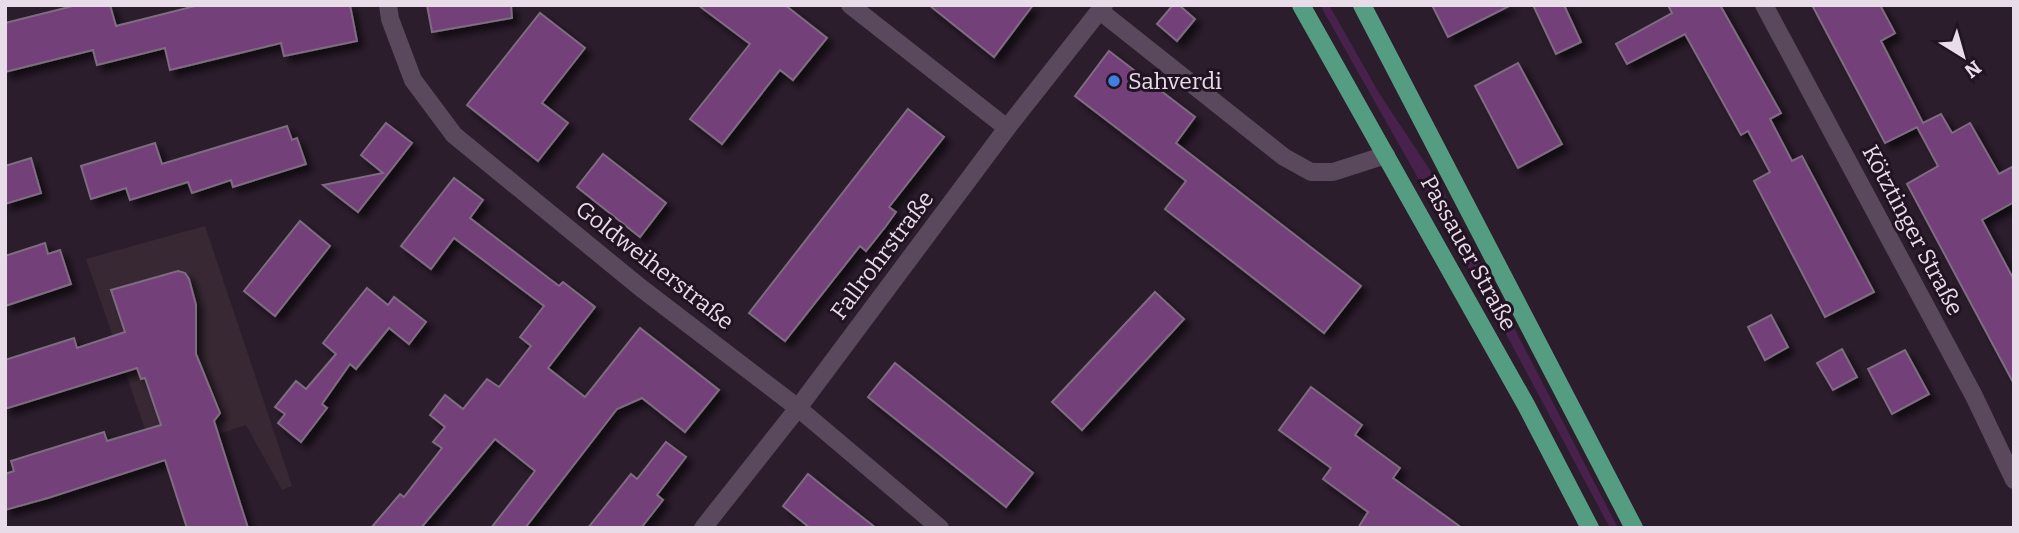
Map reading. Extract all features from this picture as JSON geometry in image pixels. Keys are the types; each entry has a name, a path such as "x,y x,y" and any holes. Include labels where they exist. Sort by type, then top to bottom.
{"main road":[{"name":"Passauer Straße","path":"1301,5 1526,405 1590,528"},
{"name":"Passauer Straße","path":"1362,5 1634,528"}],"street":[{"name":"Goldweiherstraße","path":"388,5 390,19 413,80 454,135 641,288 798,408 940,528"},
{"path":"850,5 1007,128"},
{"name":"Kötztinger Straße","path":"1764,5 1974,397 2014,480"},
{"name":"Fallrohrstraße","path":"703,528 798,408 1007,128 1102,8 1284,157 1304,169 1311,172 1333,172 1386,155"}],"shaded area":[{"path":"1320,5 1329,5 1379,93 1441,187 1618,528 1610,528 1499,321"},
{"path":"205,226 292,486 282,490 246,425 154,455 86,259"}],"building":[{"path":"77,5 110,5 116,26 199,5 350,5 357,41 284,56 281,43 170,70 165,48 97,65 93,50 5,72 5,23"},
{"path":"427,5 511,5 512,18 432,32"},
{"path":"698,5 785,5 827,38 793,80 780,70 722,144 690,119 750,44"},
{"path":"929,5 1033,5 994,57"},
{"path":"1173,5 1179,5 1195,19 1177,41 1157,24"},
{"path":"1432,5 1511,5 1448,37"},
{"path":"1533,5 1564,5 1581,42 1556,54"},
{"path":"1668,5 1720,5 1781,113 1770,119 1792,161 1802,156 1874,292 1825,317 1754,181 1770,172 1748,131 1741,135 1685,34 1627,64 1616,44 1672,13"},
{"path":"1812,5 1880,5 1895,33 1881,41 1923,123 1941,114 1952,133 1970,123 1999,174 2014,166 2014,202 1982,220 2014,280 2014,384 1907,184 1938,166 1917,127 1885,143"},
{"path":"540,13 585,48 542,103 568,123 538,161 467,105"},
{"path":"1109,51 1195,117 1176,143 1361,286 1324,333 1165,209 1186,181 1075,96"},
{"path":"1518,63 1562,144 1518,168 1475,86"},
{"path":"908,109 944,137 889,207 896,212 886,226 866,251 860,246 785,341 749,313"},
{"path":"386,123 412,143 358,212 323,185 383,173 361,155"},
{"path":"287,126 292,140 297,138 306,164 233,187 231,180 192,193 188,182 130,200 126,188 91,199 81,166 155,143 162,164"},
{"path":"603,154 666,203 640,237 577,187"},
{"path":"31,158 41,193 5,204 5,166"},
{"path":"454,178 483,200 470,218 559,286 563,282 595,307 548,368 585,397 640,328 719,390 685,432 642,398 617,409 525,528 491,528 535,471 495,439 421,528 371,528 400,494 404,497 442,448 433,442 445,427 430,415 445,395 463,409 487,379 499,387 531,346 520,337 544,306 454,238 431,269 401,246"},
{"path":"300,221 330,246 275,316 244,291"},
{"path":"45,243 48,254 60,250 71,284 5,306 5,256"},
{"path":"178,271 185,273 189,279 196,305 196,354 220,413 214,421 248,528 187,528 165,460 5,510 5,474 14,471 11,461 104,432 107,441 161,425 145,378 141,379 137,368 5,409 5,360 74,338 77,348 125,332 111,290"},
{"path":"367,288 388,305 394,297 426,322 409,344 389,328 356,369 350,364 322,404 327,408 301,442 278,423 285,414 275,407 296,381 306,389 336,354 323,343"},
{"path":"1155,292 1184,319 1082,430 1052,402"},
{"path":"1771,315 1788,347 1765,360 1748,327"},
{"path":"1842,349 1857,377 1833,390 1817,363"},
{"path":"1905,350 1929,394 1892,414 1868,369"},
{"path":"895,363 1033,473 1006,507 868,397"},
{"path":"1311,387 1362,425 1355,435 1400,468 1393,478 1462,528 1358,528 1368,512 1323,479 1331,468 1279,430"},
{"path":"666,442 686,457 657,495 663,500 641,528 588,528 631,474 637,479"},
{"path":"808,474 876,528 810,528 783,506"}],"place":[{"name":"Sahverdi","path":"1114,81"}]}
